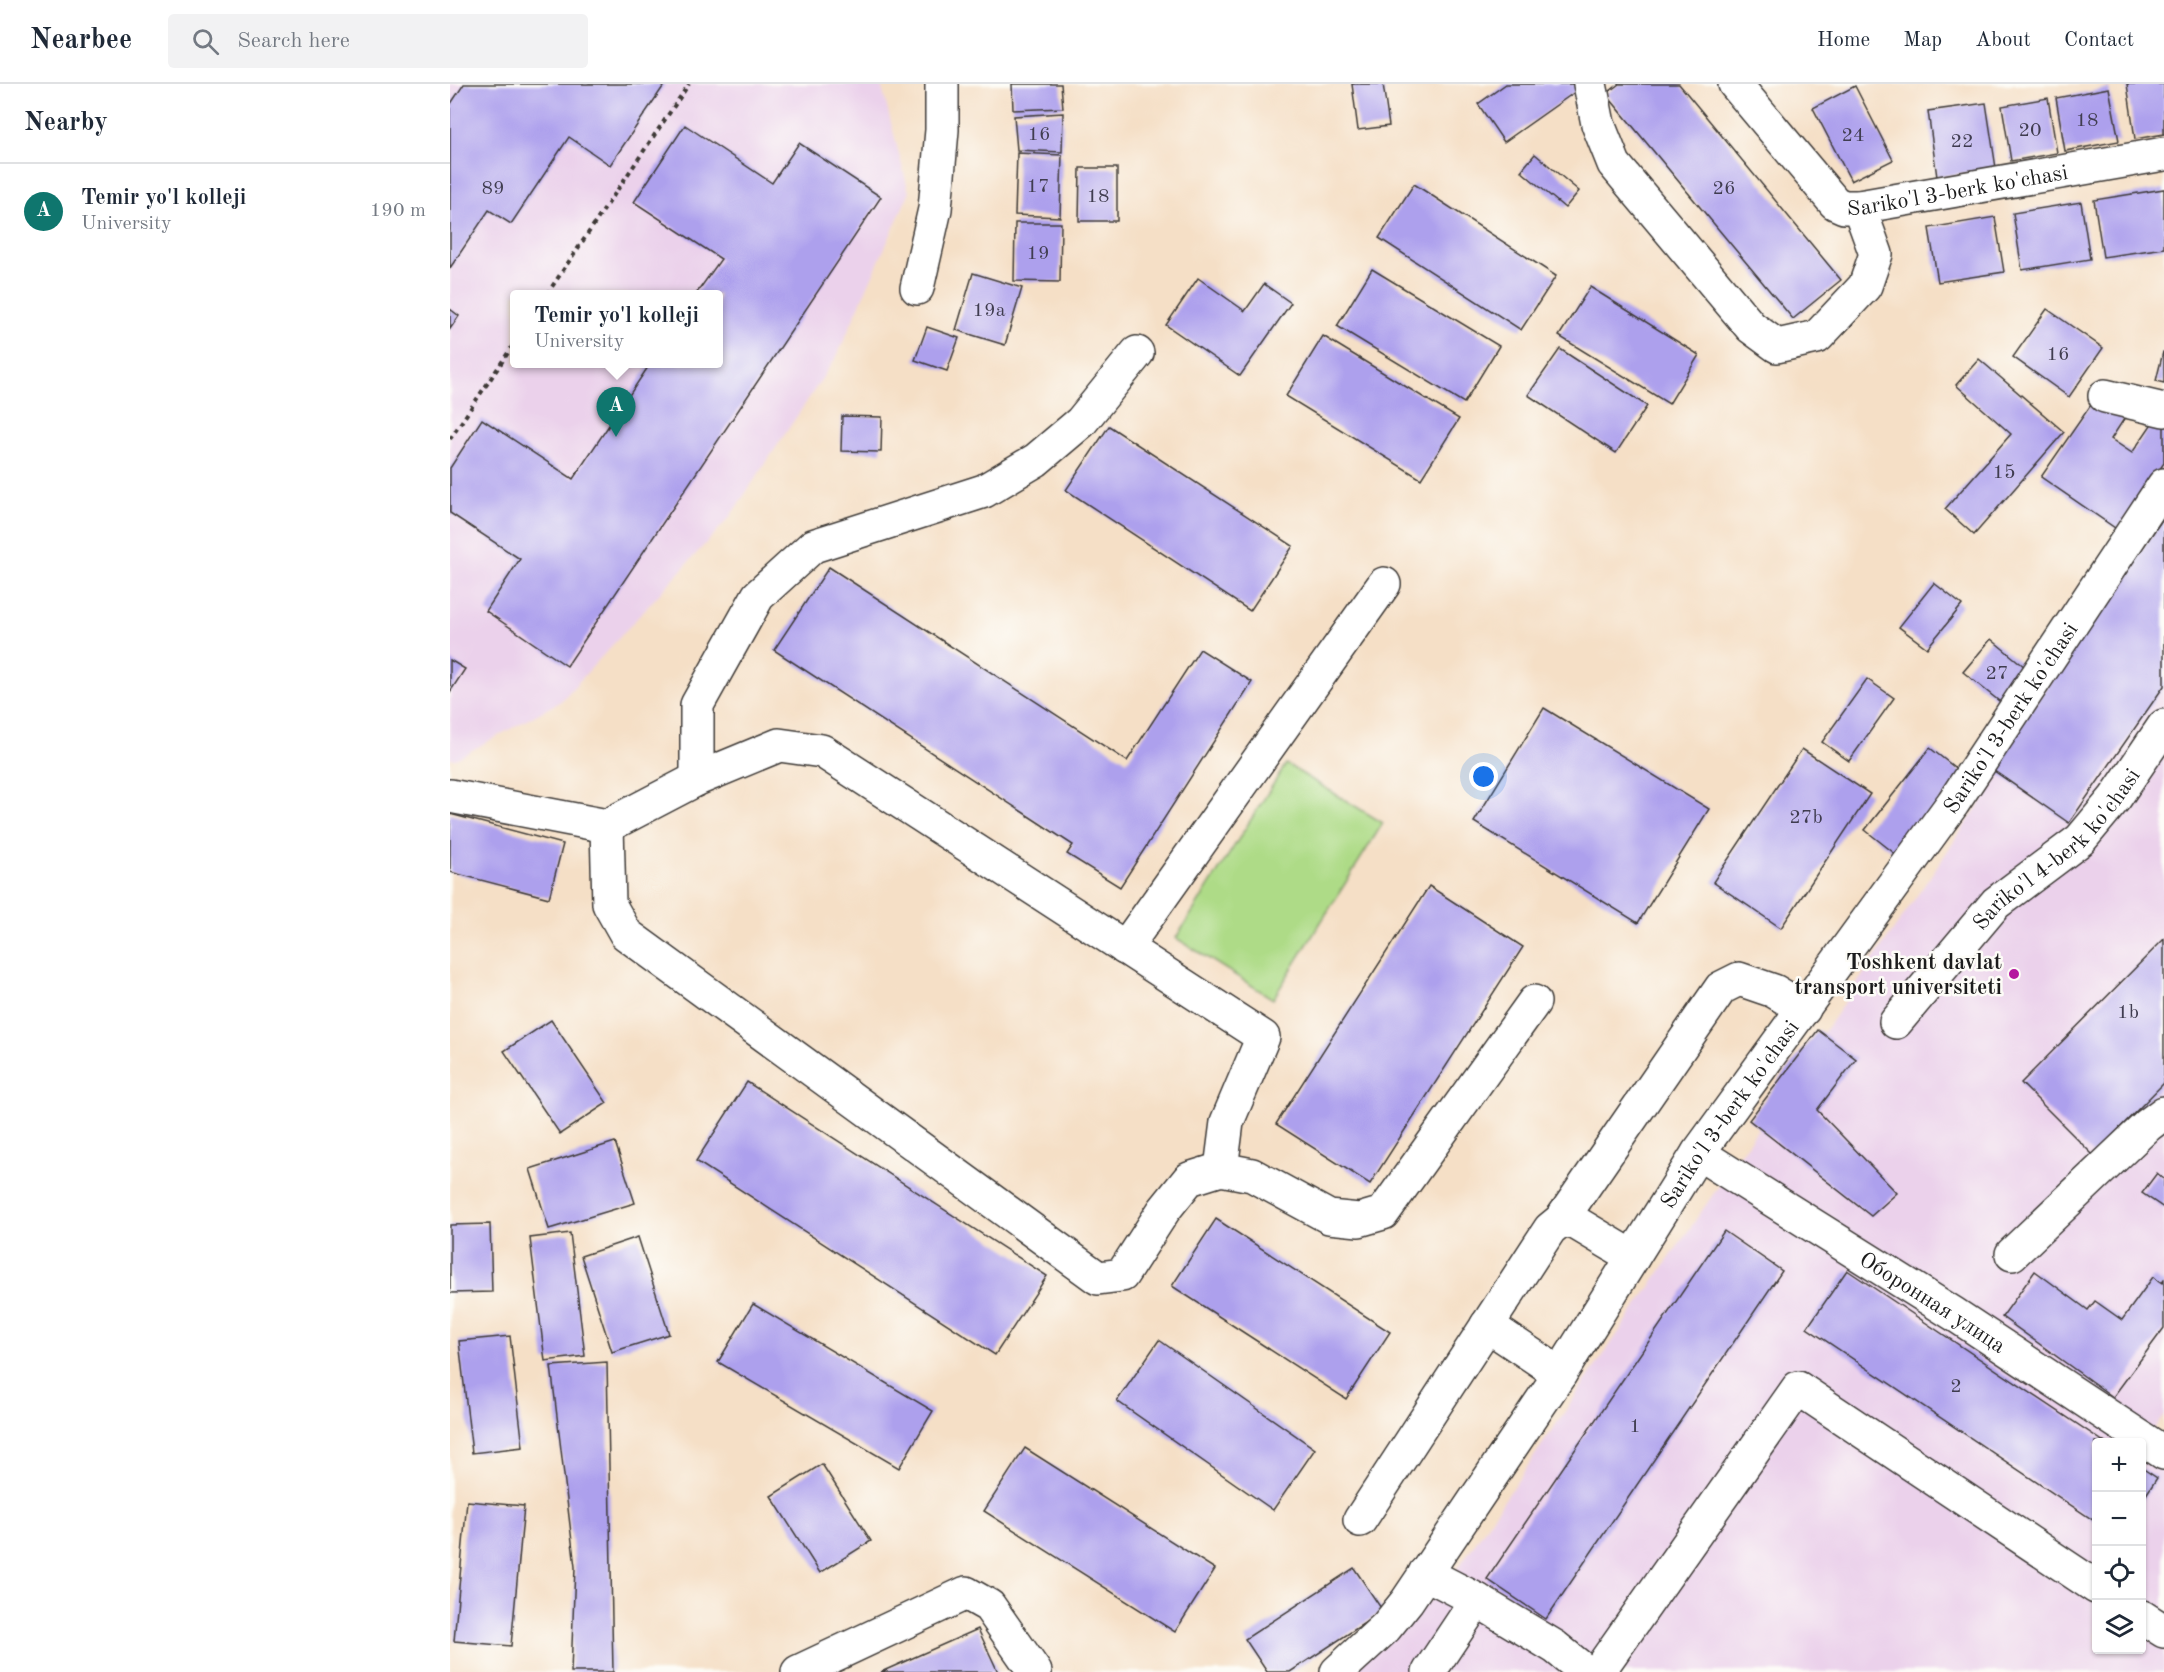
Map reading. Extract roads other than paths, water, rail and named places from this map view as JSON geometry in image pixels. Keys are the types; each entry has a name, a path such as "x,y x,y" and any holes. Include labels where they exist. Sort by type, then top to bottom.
{"street":[{"path":"917,288 935,209 942,130 942,84"},
{"path":"1590,84 1598,124 1614,164 1751,327 1777,346 1817,337 1865,286 1876,254 1859,207"},
{"name":"Sariko'l 3-berk ko'chasi","path":"1735,84 1834,203 1844,207 1859,207 2164,154"},
{"path":"697,779 697,705 758,597 813,546 984,491 1036,460 1081,422 1137,353"},
{"path":"2105,396 2164,410"},
{"name":"Sariko'l 3-berk ko'chasi","path":"1337,1672 1386,1627 1407,1601 1560,1374 1698,1154 1953,803 2164,485"},
{"path":"1125,948 1383,584"},
{"name":"Sariko'l 4-berk ko'chasi","path":"1896,1022 1996,903 2080,840 2115,798 2164,726"},
{"path":"450,796 607,826 697,779 779,745 822,751 1263,1037 1227,1122 1221,1169"},
{"path":"607,826 609,904 626,934 1098,1278 1122,1275 1164,1210 1189,1179 1221,1169 1252,1175 1329,1217 1359,1220 1383,1213 1534,1002"},
{"path":"1360,1520 1550,1229 1561,1220 1721,987 1739,979 1774,991 1804,1009"},
{"path":"2012,1254 2148,1125 2164,1113"},
{"name":"Оборонная улица","path":"1698,1154 1954,1314 2164,1453"},
{"path":"1561,1220 1576,1223 1633,1257"},
{"path":"1487,1325 1560,1374"},
{"path":"1598,1672 1798,1389 2092,1584"},
{"path":"1425,1573 1477,1600 1555,1647 1586,1672"},
{"path":"798,1672 966,1593 989,1606 1035,1672"},
{"path":"1429,1672 1477,1600"},
{"path":"2146,1620 2164,1631"}],"place":[{"name":"Temir yo'l kolleji","path":"616,437"},
{"name":"Toshkent davlat transport universiteti","path":"2014,974"}]}
